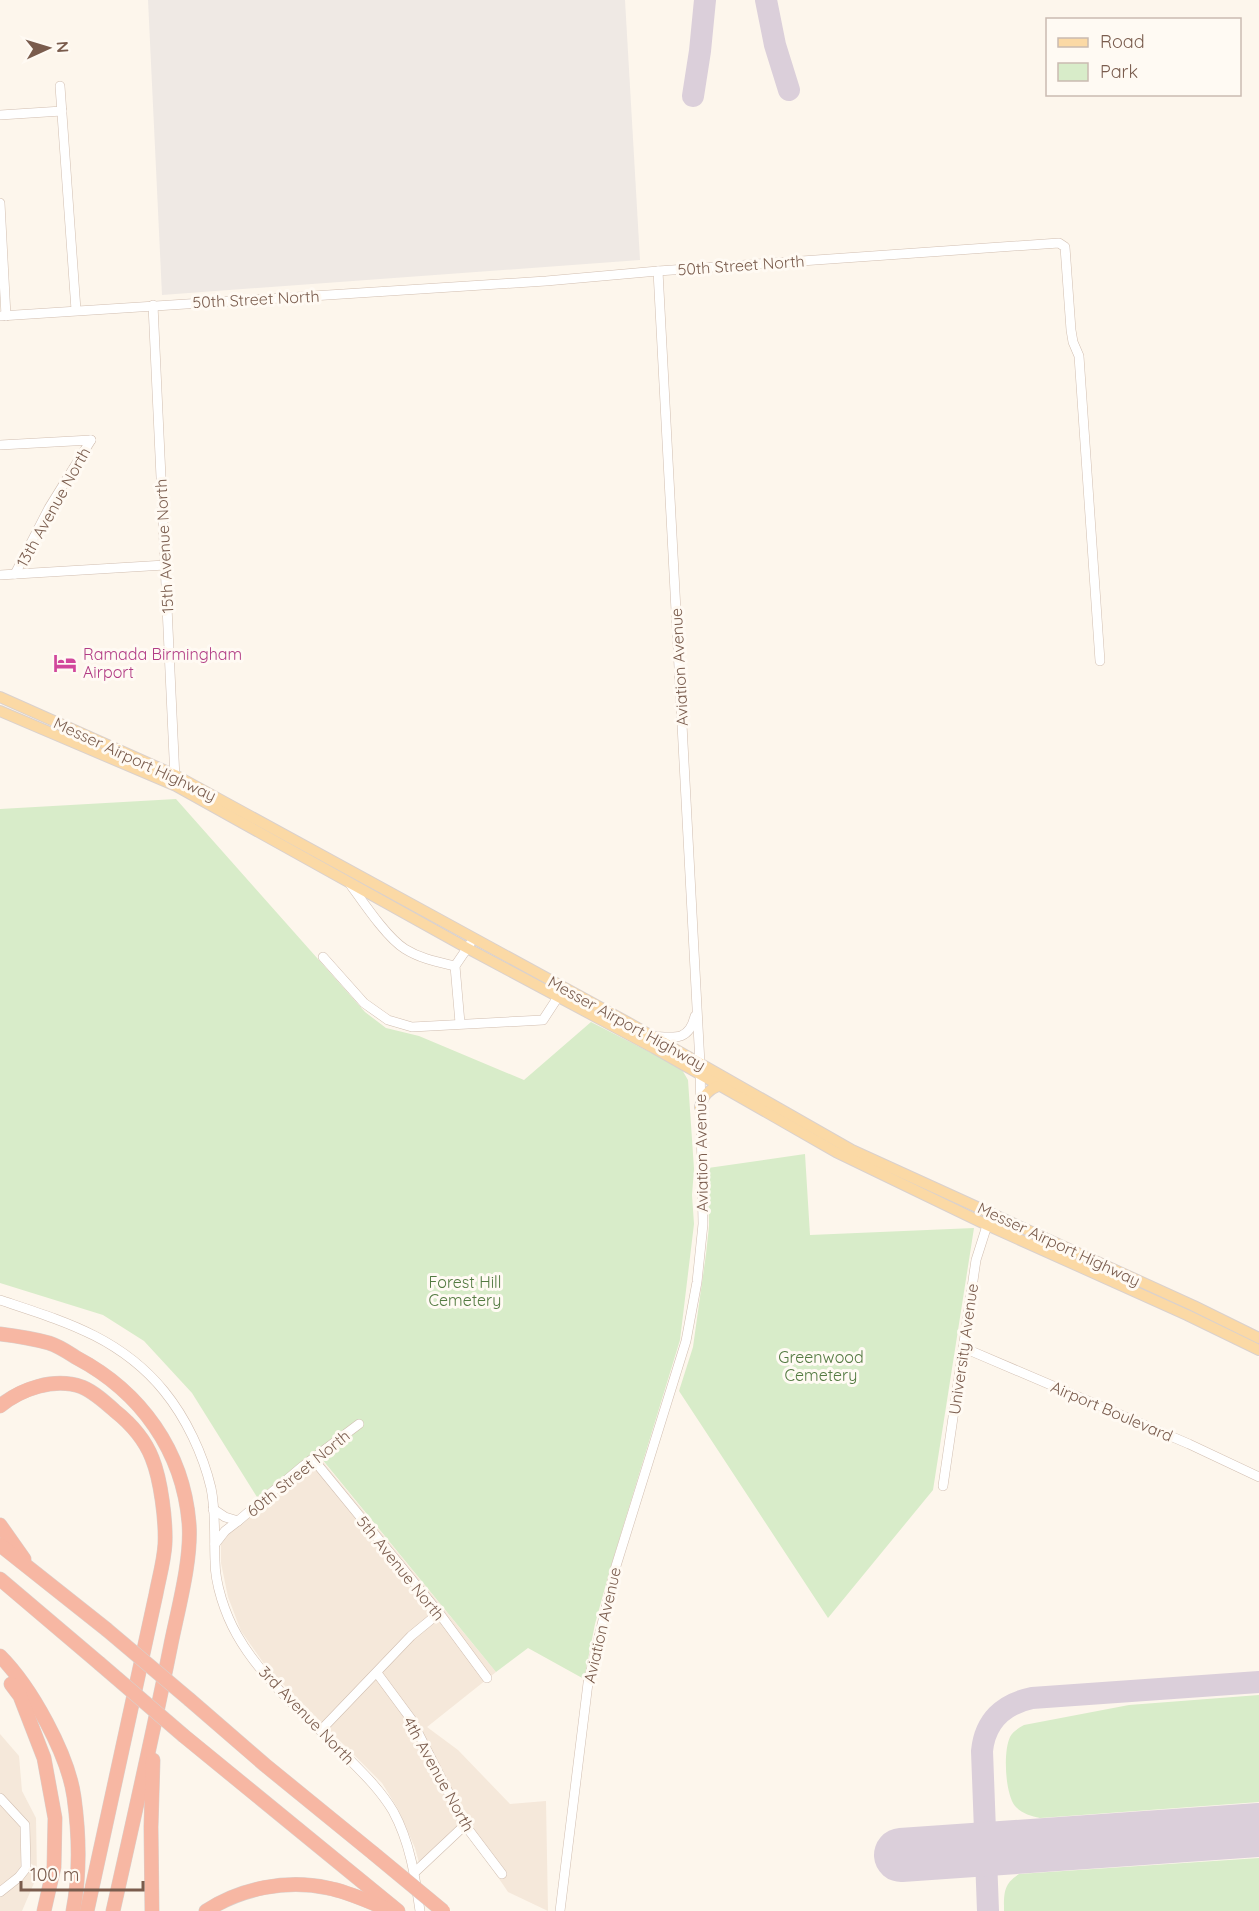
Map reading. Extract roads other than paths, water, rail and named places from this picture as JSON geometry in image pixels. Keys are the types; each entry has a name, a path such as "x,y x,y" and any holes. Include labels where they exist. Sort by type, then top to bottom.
{"highway":[{"path":"0,1335 51,1343 98,1369 120,1386 157,1428 182,1480 189,1526 183,1585 113,1911"},
{"path":"0,1406 24,1391 40,1386 65,1383 82,1388 100,1398 126,1420 152,1457 160,1496 165,1544 158,1584 127,1737 87,1911"},
{"path":"0,1525 34,1573"},
{"path":"0,1545 106,1629 265,1766 443,1911"},
{"path":"0,1579 184,1736 398,1911"},
{"path":"0,1656 39,1710 58,1745 74,1795 78,1850 73,1911"},
{"path":"0,1667 20,1696 44,1758 55,1818 54,1867 44,1911"},
{"path":"152,1911 151,1827 155,1722"},
{"path":"206,1911 243,1893 288,1885 327,1888 393,1911"}],"main road":[{"name":"Messer Airport Highway","path":"0,697 175,781 470,944 558,997 852,1150 1259,1338"},
{"name":"Messer Airport Highway","path":"0,711 175,781 349,882 651,1036 700,1070 718,1086 836,1152 987,1225 1259,1350"},
{"path":"700,1107 703,1097 718,1086"}],"street":[{"path":"60,86 76,310"},
{"path":"0,115 62,111"},
{"path":"0,203 3,316"},
{"name":"50th Street North","path":"3,316 546,282 658,271 1056,242 1065,247 1071,330 1079,356 1100,661"},
{"name":"Aviation Avenue","path":"560,1911 588,1683 616,1566 686,1341 697,1282 703,1224 700,1070 658,271"},
{"name":"15th Avenue North","path":"153,305 175,781"},
{"name":"13th Avenue North","path":"0,445 91,440 49,508 15,574"},
{"path":"0,575 165,565"},
{"path":"349,882 372,915 403,948 425,959 455,966"},
{"path":"459,1023 455,966 470,944"},
{"path":"323,957 364,1003 388,1020 412,1027 543,1020 558,997"},
{"path":"651,1036 682,1036 689,1032 695,1018 696,1001"},
{"name":"University Avenue","path":"943,1486 976,1260 991,1213"},
{"name":"3rd Avenue North","path":"0,1300 74,1325 107,1341 140,1365 164,1391 190,1431 211,1489 215,1564 222,1599 236,1634 263,1672 377,1787 393,1812 409,1851 415,1872 420,1911"},
{"name":"Airport Boulevard","path":"964,1348 1189,1444 1259,1477"},
{"name":"60th Street North","path":"215,1544 225,1531 358,1424"},
{"name":"5th Avenue North","path":"313,1459 439,1613 487,1678"},
{"name":"60th Street North","path":"213,1509 225,1517 238,1521"},
{"path":"321,1730 411,1636 439,1613"},
{"name":"4th Avenue North","path":"376,1673 411,1719 465,1825 502,1874"},
{"path":"0,1798 24,1825 26,1868 19,1877 0,1892"},
{"path":"415,1872 465,1825"}],"place":[{"name":"Ramada Birmingham Airport","path":"65,663"}],"park label":[{"name":"Forest Hill Cemetery","path":"465,1291"},
{"name":"Greenwood Cemetery","path":"821,1366"}]}
